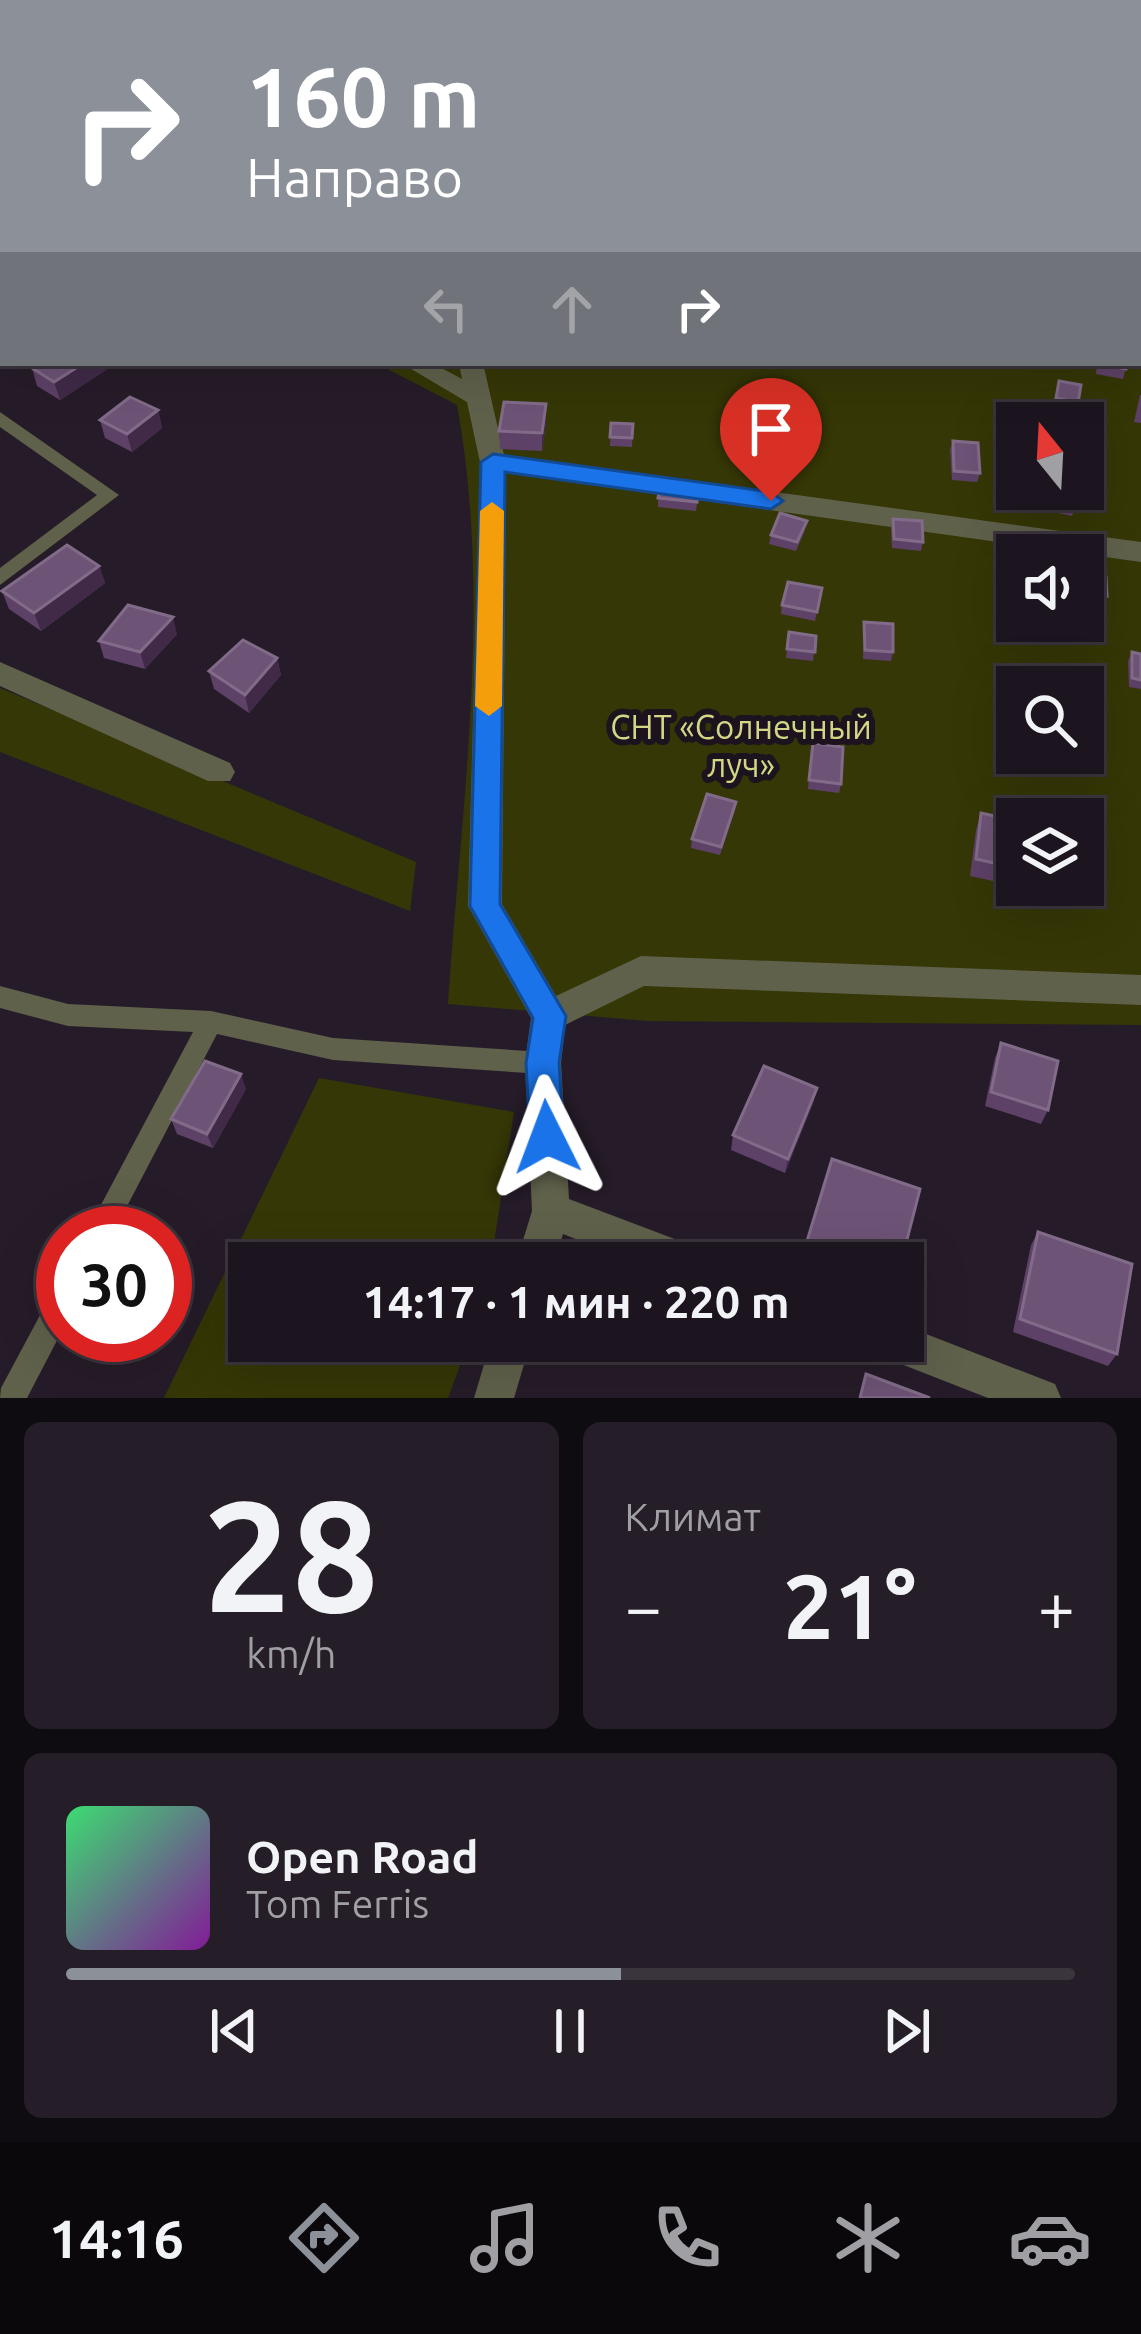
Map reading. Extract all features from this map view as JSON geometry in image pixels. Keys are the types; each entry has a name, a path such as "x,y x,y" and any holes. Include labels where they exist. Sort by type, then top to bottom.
{"street":[{"path":"423,366 472,380 493,462 485,906 550,1016 543,1063 551,1211 541,1242"},
{"path":"493,462 1141,552"},
{"path":"0,673 219,772"},
{"path":"550,1016 641,971 1141,990"},
{"path":"551,1211 632,1242"},
{"path":"924,1353 1041,1398"},
{"path":"494,1398 505,1362"}],"lane":[{"path":"0,418 110,495 0,578"},
{"path":"0,997 68,1015 211,1022 333,1049 543,1063"},
{"path":"113,1206 211,1022"},
{"path":"11,1398 36,1351"}],"green space":[{"name":"СНТ «Солнечный луч»","path":"382,366 1141,366 1141,1025 648,1021 448,1004 471,704 473,554 457,405"},
{"path":"0,688 416,862 410,911 0,752"},
{"path":"319,1078 514,1112 494,1242 240,1242"},
{"path":"228,1266 228,1362 461,1362 448,1398 164,1398 181,1362 192,1362 192,1340"}],"building":[{"path":"35,366 79,366 54,382 32,368"},
{"path":"1059,381 1081,385 1078,402 1056,398"},
{"path":"130,397 158,410 127,434 100,420"},
{"path":"504,402 546,404 542,433 499,431"},
{"path":"611,423 633,424 632,438 610,437"},
{"path":"756,437 786,445 772,471 742,463"},
{"path":"953,441 978,443 980,473 954,471"},
{"path":"661,484 699,488 697,502 658,498"},
{"path":"780,513 807,521 797,542 771,535"},
{"path":"893,519 922,521 923,542 894,539"},
{"path":"67,545 99,566 34,613 2,591"},
{"path":"788,582 822,588 817,612 782,605"},
{"path":"128,605 173,617 140,652 99,641"},
{"path":"864,622 893,624 893,652 865,650"},
{"path":"789,632 816,636 815,652 787,649"},
{"path":"243,640 277,658 245,695 209,671"},
{"path":"1132,652 1141,654 1141,680 1132,678"},
{"path":"813,743 843,747 841,784 809,780"},
{"path":"707,794 736,802 721,847 692,839"},
{"path":"981,813 996,816 996,863 976,859"},
{"path":"1001,1043 1058,1061 1048,1110 991,1092"},
{"path":"205,1061 241,1074 207,1134 171,1119"},
{"path":"764,1066 817,1088 788,1159 733,1135"},
{"path":"832,1159 920,1189 906,1242 807,1241"},
{"path":"1038,1232 1132,1264 1117,1354 1020,1319"},
{"path":"866,1374 930,1398 860,1398"}],"slow traffic":[{"path":"489,706 492,511"}],"route":[{"path":"547,1137 543,1063 550,1016 485,906 493,462 771,501"}]}
